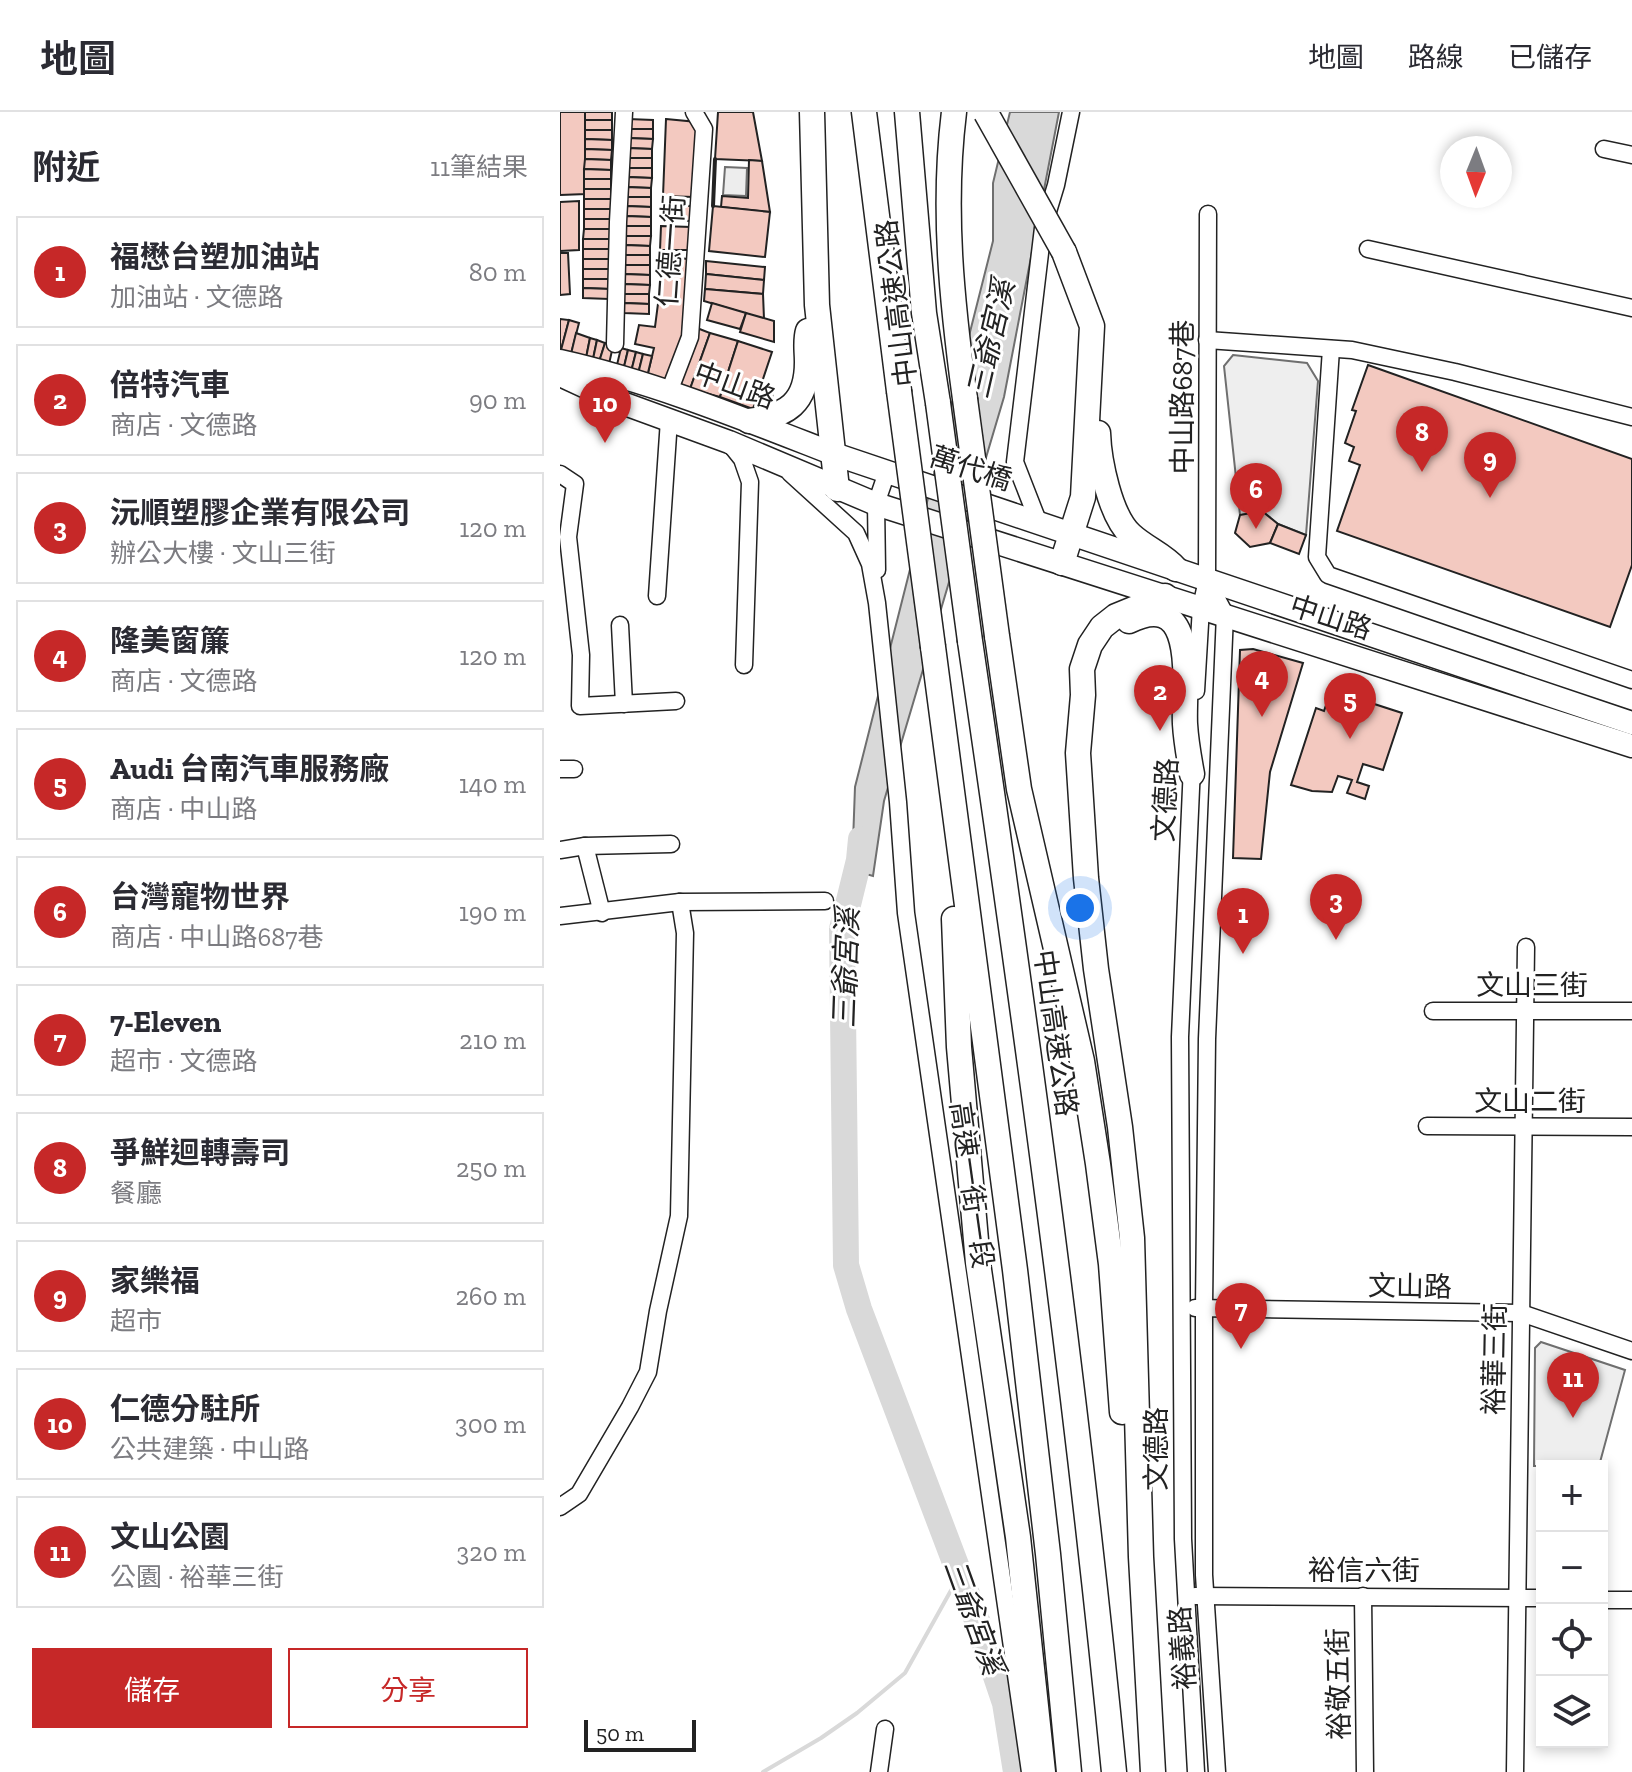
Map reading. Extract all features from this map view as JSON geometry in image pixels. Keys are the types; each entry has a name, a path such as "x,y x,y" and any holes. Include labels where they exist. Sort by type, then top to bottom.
{"highway":[{"path":"795,112 803,189 815,247"},
{"path":"812,112 817,305 837,489"},
{"name":"中山高速公路","path":"864,112 1043,1508 1069,1772"},
{"name":"中山高速公路","path":"907,112 924,313 1058,1273 1092,1545 1114,1772"},
{"path":"954,112 947,225 953,309 1019,789 1082,1061 1098,1164 1111,1264 1123,1430 1141,1557"},
{"path":"985,113 1064,252 1092,326 1099,448 1114,504 1127,531 1176,569"},
{"path":"749,421 780,415 799,398 806,378 807,336 817,305"},
{"path":"1062,563 1083,497 1092,326"},
{"path":"1153,1772 1141,1557 1132,1238 1120,1127 1096,969 1086,878 1078,753 1083,695 1080,682 1082,663 1090,645 1102,627 1125,611 1165,596"},
{"path":"1083,695 1096,653 1115,630 1141,617 1154,615 1166,618 1179,631 1184,644 1185,726 1192,774"},
{"path":"949,761 959,1047 978,1263 1018,1537 1043,1772"}],"main road":[{"name":"中山路","path":"560,361 613,373 894,474"},
{"name":"中山路","path":"560,375 614,400 729,442 876,504 1632,746"},
{"name":"萬代橋","path":"894,474 1038,521"},
{"name":"中山路","path":"1038,521 1632,723"}],"street":[{"name":"仁德一街","path":"615,344 624,112"},
{"name":"仁德一街","path":"669,392 690,337 695,285 704,129 694,112"},
{"path":"1038,521 1015,462 1043,228 1056,185 1071,112"},
{"path":"1604,149 1632,155"},
{"name":"中山路687巷","path":"1207,580 1208,214"},
{"path":"1368,249 1632,308"},
{"path":"1207,340 1352,350 1455,372 1632,417"},
{"path":"1331,349 1317,557 1328,575 1632,680"},
{"path":"657,596 669,420"},
{"path":"729,442 742,459 750,482 744,665"},
{"name":"高速一街一段","path":"779,465 856,533 870,564 898,802 906,913 1030,1772"},
{"path":"560,474 575,484 568,537 581,655 580,706 676,701"},
{"name":"高速一街一段","path":"877,603 876,504 894,474"},
{"path":"1207,580 1225,614"},
{"name":"文德路","path":"1183,1539 1180,1037 1201,607 1207,580"},
{"name":"文德路","path":"1203,1521 1207,1039 1225,614"},
{"path":"620,625 624,704"},
{"path":"560,850 585,846 671,844"},
{"path":"585,846 602,913"},
{"path":"560,916 680,902 825,901"},
{"path":"560,1507 579,1494 648,1372 679,1216 685,933 680,902"},
{"name":"裕華三街","path":"1515,1772 1526,947"},
{"name":"文山三街","path":"1433,1011 1632,1011"},
{"name":"文山二街","path":"1427,1126 1632,1127"},
{"name":"文山路","path":"1182,1308 1521,1313 1632,1351"},
{"name":"裕義路","path":"1203,1521 1217,1772"},
{"name":"裕義路","path":"1183,1539 1196,1772"},
{"name":"裕敬五街","path":"1363,1596 1365,1772"},
{"name":"裕信六街","path":"1185,1597 1536,1598"},
{"path":"1608,1600 1632,1600"},
{"path":"879,1772 885,1729"}],"shaded area":[{"path":"725,167 747,168 746,196 723,195"},
{"path":"1233,355 1307,363 1318,381 1306,535 1278,524 1262,511 1240,515 1224,366"},
{"path":"1541,1342 1625,1370 1601,1460 1536,1460 1534,1466 1535,1348"}],"water":[{"path":"1010,112 1059,112 1004,397 884,801 873,876 852,870 855,787 993,241 993,183"}],"building":[{"path":"560,112 586,112 586,194 560,195"},
{"path":"585,112 612,112 612,120 585,120"},
{"path":"718,112 753,112 762,161 715,159"},
{"path":"628,119 653,120 653,129 627,129"},
{"path":"666,119 697,122 694,197 663,196"},
{"path":"585,120 612,120 612,130 585,130"},
{"path":"627,129 653,129 653,139 627,138"},
{"path":"585,130 612,130 612,140 585,139"},
{"path":"627,138 653,139 652,149 627,148"},
{"path":"585,139 612,140 612,150 585,149"},
{"path":"627,148 652,149 652,158 627,158"},
{"path":"585,149 612,150 611,160 585,159"},
{"path":"627,158 652,158 652,168 627,168"},
{"path":"585,159 611,160 611,170 584,169"},
{"path":"749,160 762,161 770,212 721,207 722,196 748,198"},
{"path":"627,168 652,168 652,178 627,177"},
{"path":"584,169 611,170 611,179 584,179"},
{"path":"627,177 652,178 651,188 626,187"},
{"path":"584,179 611,179 611,189 584,189"},
{"path":"626,187 651,188 651,197 626,197"},
{"path":"584,189 611,189 611,199 584,199"},
{"path":"626,197 651,197 651,207 626,206"},
{"path":"584,199 611,199 611,209 584,209"},
{"path":"579,201 579,250 560,251 560,202"},
{"path":"663,205 692,206 692,221 662,220"},
{"path":"626,206 651,207 651,217 626,216"},
{"path":"713,206 770,212 765,257 709,251"},
{"path":"584,209 611,209 611,219 584,219"},
{"path":"626,216 651,217 651,226 625,226"},
{"path":"584,219 611,219 610,229 584,229"},
{"path":"625,226 651,226 651,236 625,236"},
{"path":"661,226 691,227 690,250 660,250"},
{"path":"584,229 610,229 610,239 583,239"},
{"path":"625,236 651,236 650,246 625,245"},
{"path":"583,239 610,239 610,249 583,249"},
{"path":"625,245 650,246 650,255 625,255"},
{"path":"583,249 610,249 610,259 583,259"},
{"path":"560,253 568,253 570,294 560,295"},
{"path":"625,255 650,255 650,265 625,265"},
{"path":"664,257 688,259 682,337 669,381 647,377 654,348 635,344 639,325 655,327"},
{"path":"583,259 610,259 610,269 583,269"},
{"path":"706,261 765,267 764,280 706,274"},
{"path":"625,265 650,265 650,275 624,274"},
{"path":"583,269 610,269 610,279 583,279"},
{"path":"624,274 650,275 650,285 624,284"},
{"path":"706,274 764,280 763,294 705,289"},
{"path":"583,279 610,279 610,289 583,288"},
{"path":"624,284 650,285 649,294 624,294"},
{"path":"583,288 610,289 609,299 583,298"},
{"path":"705,289 763,294 764,319 704,301"},
{"path":"624,294 649,294 649,304 624,303"},
{"path":"624,303 649,304 649,314 624,313"},
{"path":"712,303 746,313 740,329 707,320"},
{"path":"746,313 774,321 774,342 740,332"},
{"path":"560,319 569,320 561,350 560,350"},
{"path":"569,320 579,323 571,354 561,350"},
{"path":"697,328 710,333 690,389 680,386"},
{"path":"576,333 590,338 586,358 571,354"},
{"path":"710,333 738,341 720,397 690,389"},
{"path":"590,338 597,340 593,359 586,358"},
{"path":"597,340 605,343 599,362 593,359"},
{"path":"738,341 772,352 753,409 720,397"},
{"path":"605,343 613,346 609,364 599,362"},
{"path":"621,348 628,350 623,371 616,369"},
{"path":"628,350 636,352 631,372 623,371"},
{"path":"636,352 643,354 638,374 631,372"},
{"path":"643,354 652,356 647,377 638,374"},
{"path":"1368,365 1632,459 1632,565 1610,627 1337,531 1360,465 1349,461 1354,447 1345,443 1356,411 1352,410"},
{"path":"763,389 773,390 771,407 761,406"},
{"path":"1262,511 1278,524 1270,543 1250,547 1235,533 1240,515"},
{"path":"1278,524 1306,535 1299,554 1270,543"},
{"path":"1253,649 1303,663 1270,772 1261,859 1233,858 1240,650"},
{"path":"1331,690 1402,713 1383,770 1363,764 1357,782 1369,786 1365,799 1347,793 1352,780 1338,776 1332,792 1291,785 1316,708 1324,711"}],"waterway":[{"name":"三爺宮溪","path":"861,839 842,929 846,1265 859,1309 978,1623 1005,1703 1016,1772"},
{"path":"763,1772 857,1713 905,1673 959,1576"}],"wall":[{"path":"713,206 715,159"}],"place":[{"name":"仁德分駐所","path":"605,443"},
{"name":"爭鮮迴轉壽司","path":"1422,472"},
{"name":"家樂福","path":"1490,498"},
{"name":"台灣寵物世界","path":"1256,529"},
{"name":"隆美窗簾","path":"1262,717"},
{"name":"倍特汽車","path":"1160,731"},
{"name":"Audi 台南汽車服務廠","path":"1350,739"},
{"name":"沅順塑膠企業有限公司","path":"1336,940"},
{"name":"福懋台塑加油站","path":"1243,954"},
{"name":"7-Eleven","path":"1241,1349"},
{"name":"文山公園","path":"1573,1418"}]}
